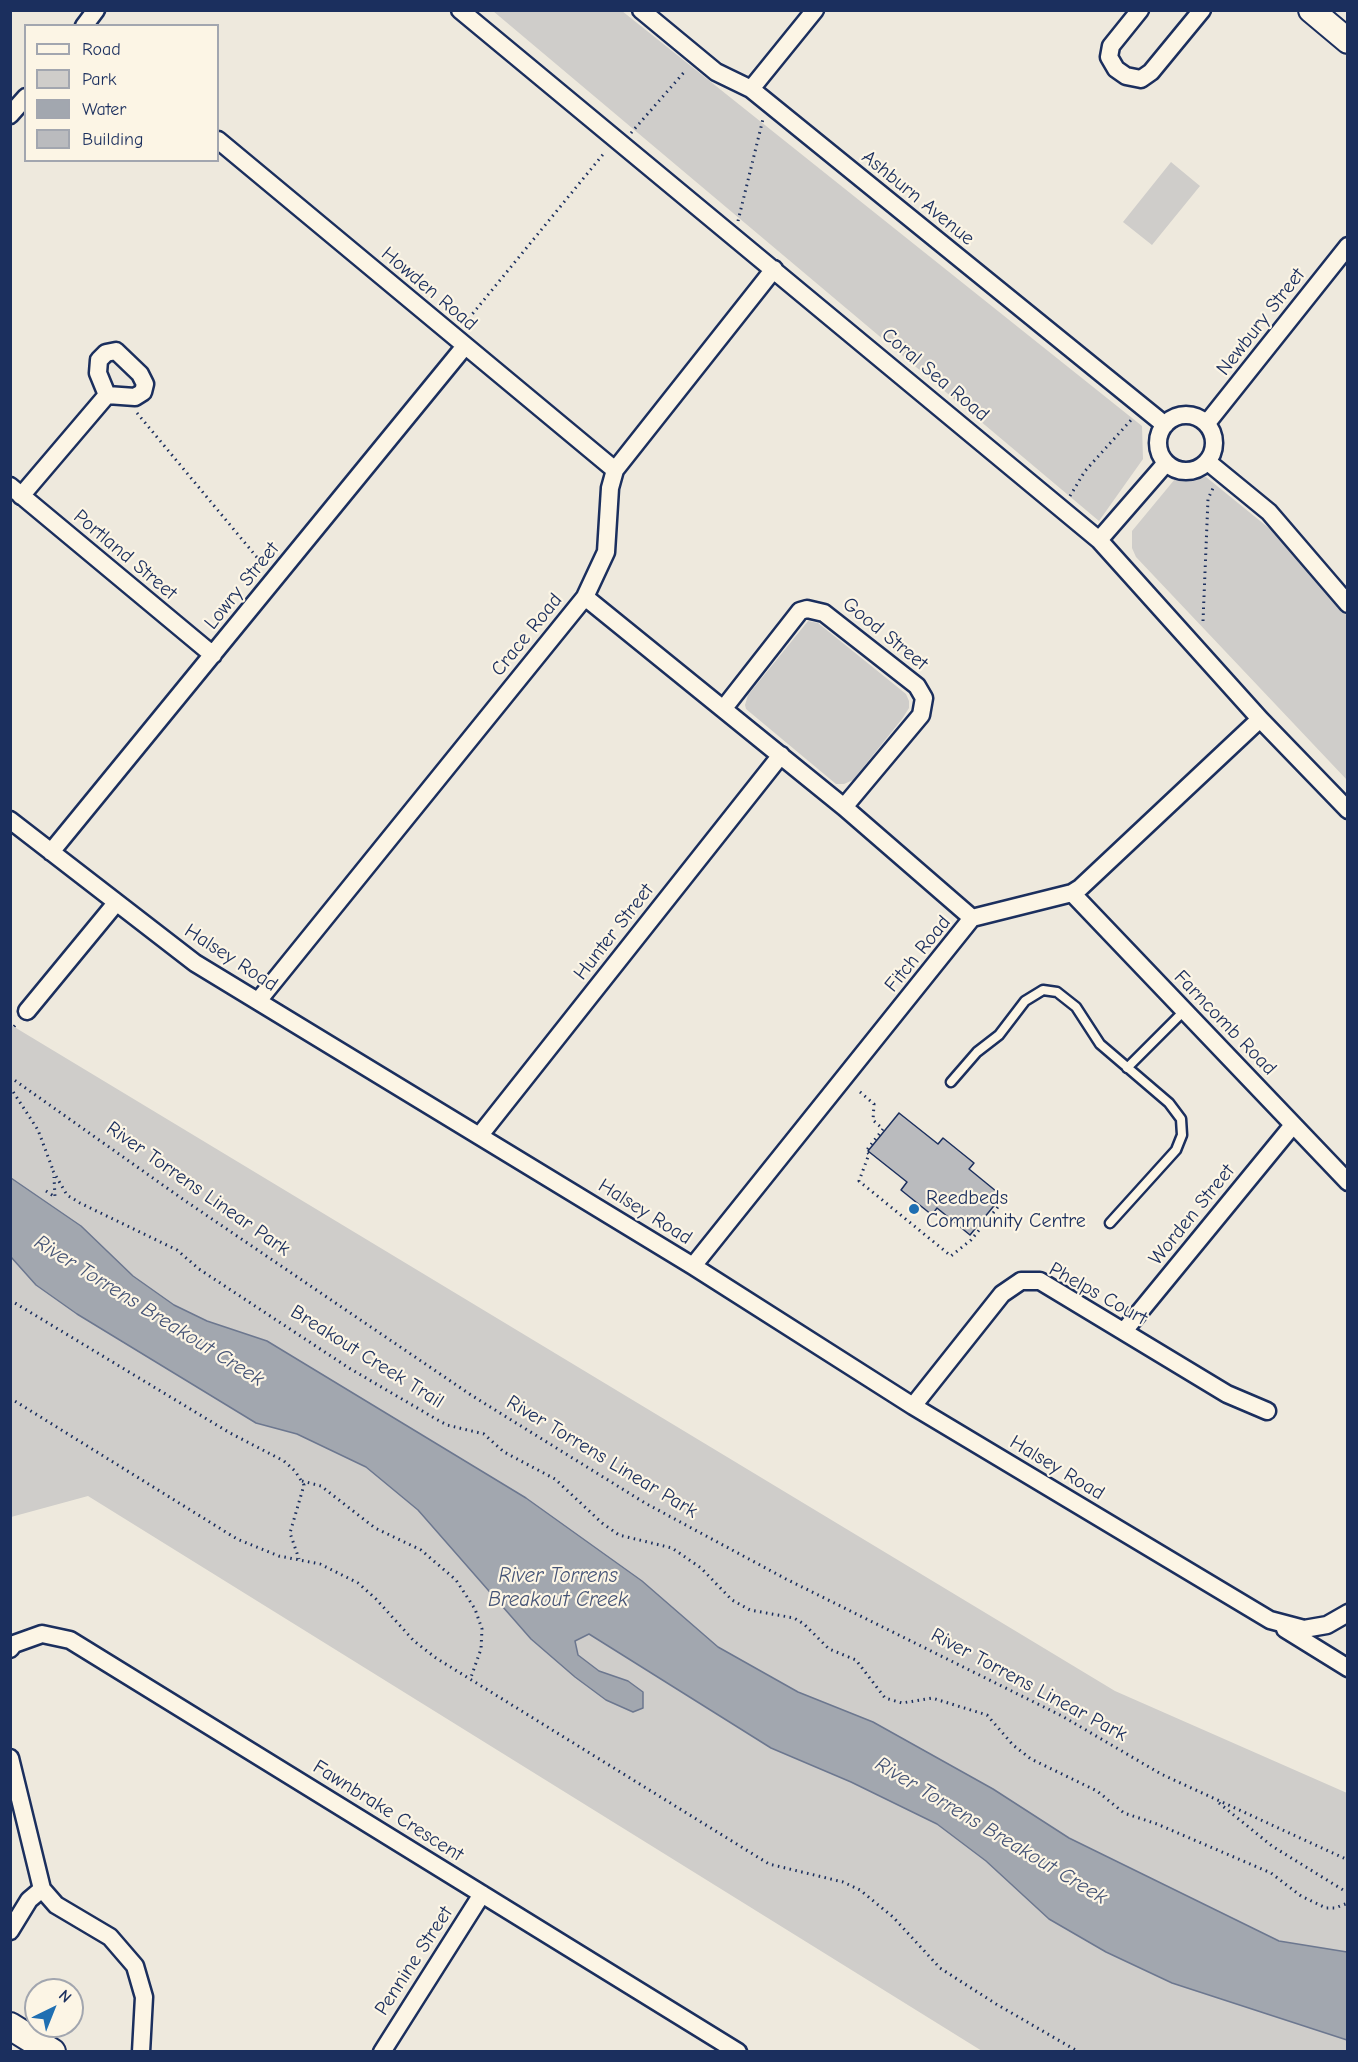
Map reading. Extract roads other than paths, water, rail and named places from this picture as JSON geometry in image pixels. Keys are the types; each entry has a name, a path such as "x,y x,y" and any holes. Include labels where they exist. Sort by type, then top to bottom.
{"main road":[{"path":"1311,10 1347,41"},
{"path":"10,2026 52,2052"}],"street":[{"path":"86,24 96,10"},
{"name":"Coral Sea Road","path":"460,10 1099,540 1260,719 1347,810"},
{"name":"Ashburn Avenue","path":"640,10 716,72 751,89 1165,424"},
{"path":"751,89 815,10"},
{"path":"1140,10 1111,46 1110,57 1116,69 1126,76 1141,79 1151,72 1202,10"},
{"path":"10,115 24,99"},
{"name":"Howden Road","path":"219,141 615,470"},
{"name":"Newbury Street","path":"1207,423 1347,246"},
{"name":"Crace Road","path":"258,1001 585,597 606,552 610,488 615,470 774,269"},
{"name":"Lowry Street","path":"51,852 275,579 459,341"},
{"path":"116,351 140,374 145,384 143,392 135,397 107,395 98,373 99,360 106,353 116,351"},
{"path":"16,491 107,395"},
{"path":"1184,415 1194,416 1207,423 1215,444 1208,462 1200,469 1188,472 1176,470 1166,463 1158,445 1160,433 1165,424 1173,418 1184,415"},
{"path":"1208,462 1269,512 1347,604"},
{"path":"1099,540 1166,463"},
{"name":"Portland Street","path":"16,491 213,655"},
{"path":"585,597 844,807 972,918"},
{"name":"Good Street","path":"724,708 800,611 807,609 824,613 917,686 924,698 921,716 844,807"},
{"name":"Fitch Road","path":"693,1266 972,918 1071,893 1087,883 1260,719"},
{"name":"Hunter Street","path":"480,1135 781,755"},
{"name":"Halsey Road","path":"10,820 195,963 693,1266 913,1406 1347,1668"},
{"name":"Farncomb Road","path":"1071,893 1347,1182"},
{"path":"27,1011 116,903"},
{"name":"Worden Street","path":"1124,1331 1293,1125"},
{"name":"Phelps Court","path":"913,1406 1002,1294 1021,1281 1040,1281 1227,1394 1267,1411"},
{"name":"Halsey Road","path":"1270,1620 1304,1629 1327,1625 1347,1613"},
{"name":"Fawnbrake Crescent","path":"10,1649 14,1644 42,1634 70,1640 738,2052"},
{"path":"10,1758 42,1889 56,1905 110,1937 135,1965 144,1997 141,2052"},
{"path":"10,1931 29,1900 42,1889"},
{"name":"Pennine Street","path":"382,2052 482,1894"}],"lane":[{"path":"951,1082 977,1052 999,1035 1025,1001 1043,990 1057,992 1076,1007 1100,1044 1169,1103 1181,1119 1182,1135 1176,1150 1110,1223"},
{"path":"1127,1068 1184,1011"}],"water":[{"name":"River Torrens Breakout Creek","path":"11,1178 81,1226 133,1276 174,1305 207,1321 267,1341 526,1498 642,1581 718,1647 798,1692 873,1722 993,1789 1069,1838 1279,1941 1347,1952 1347,2040 1172,1983 1106,1952 1049,1919 986,1861 937,1824 851,1782 771,1748 589,1634 575,1641 578,1655 599,1671 628,1681 643,1692 643,1708 633,1712 606,1700 531,1639 418,1510 366,1467 297,1434 256,1423 77,1314 36,1285 11,1257"}],"place":[{"name":"Reedbeds Community Centre","path":"914,1209"}]}
